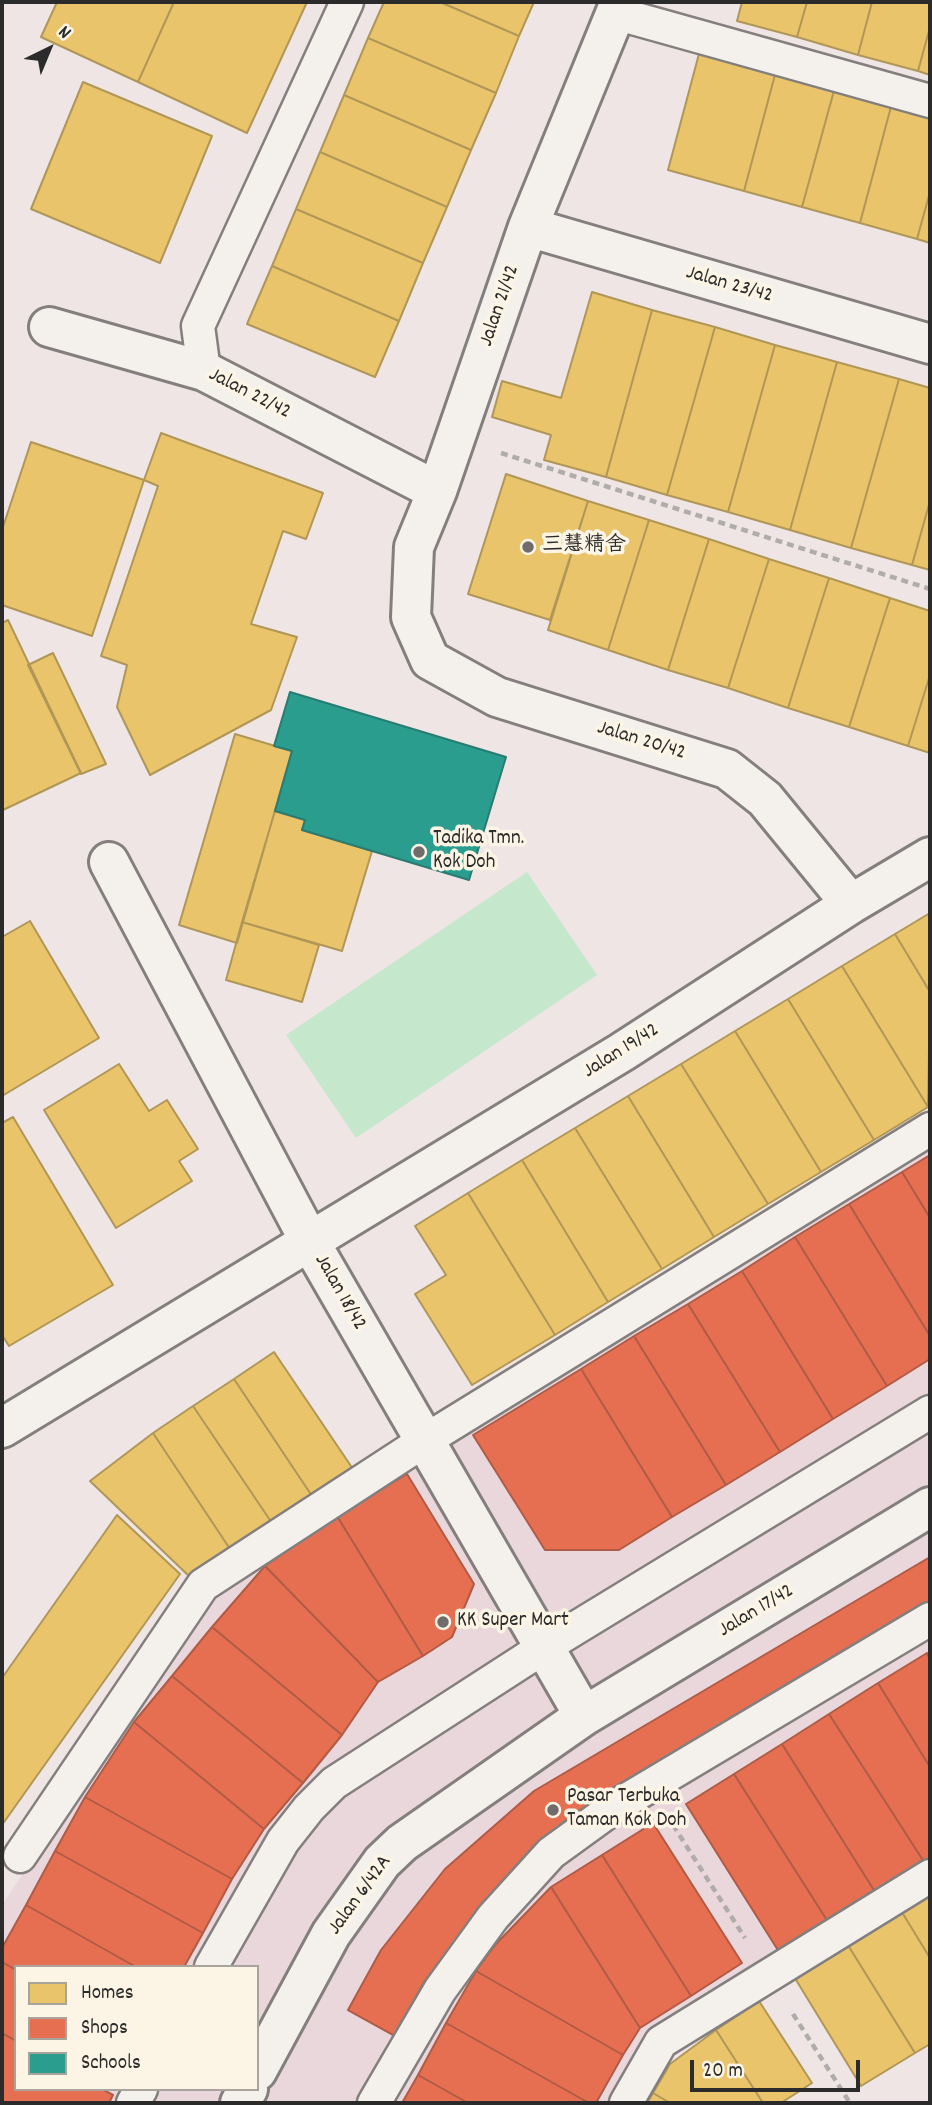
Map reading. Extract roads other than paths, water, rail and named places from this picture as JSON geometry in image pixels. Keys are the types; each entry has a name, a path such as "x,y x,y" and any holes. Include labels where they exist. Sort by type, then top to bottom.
{"street":[{"name":"Jalan 21/42","path":"411,617 414,547 437,491 528,228 618,7"},
{"name":"Jalan 23/42","path":"528,228 930,344"},
{"name":"Jalan 22/42","path":"49,327 204,371 437,491"},
{"name":"Jalan 20/42","path":"411,617 430,660 497,697 727,769 765,799 851,904"},
{"name":"Jalan 19/42","path":"2,1428 622,1052 851,904 930,857"},
{"name":"Jalan 18/42","path":"109,862 310,1242 542,1648 584,1716"},
{"name":"Jalan 17/42","path":"584,1716 930,1507"},
{"name":"Jalan 6/42A","path":"259,2067 331,1934 382,1862 402,1843 584,1716"}],"lane":[{"path":"204,371 198,326 347,2"},
{"path":"618,7 930,101"},
{"path":"20,1856 203,1585 424,1441 930,1129"},
{"path":"212,1965 283,1842 334,1783 542,1648 930,1412"},
{"path":"374,2103 440,1990 493,1917 551,1853 648,1786 930,1619"},
{"path":"626,2103 661,2042 930,1875"}],"place":[{"name":"三慧精舍","path":"528,547"},
{"name":"Tadika Tmn. Kok Doh","path":"419,852"},
{"name":"KK Super Mart","path":"443,1622"},
{"name":"Pasar Terbuka Taman Kok Doh","path":"553,1810"}]}
